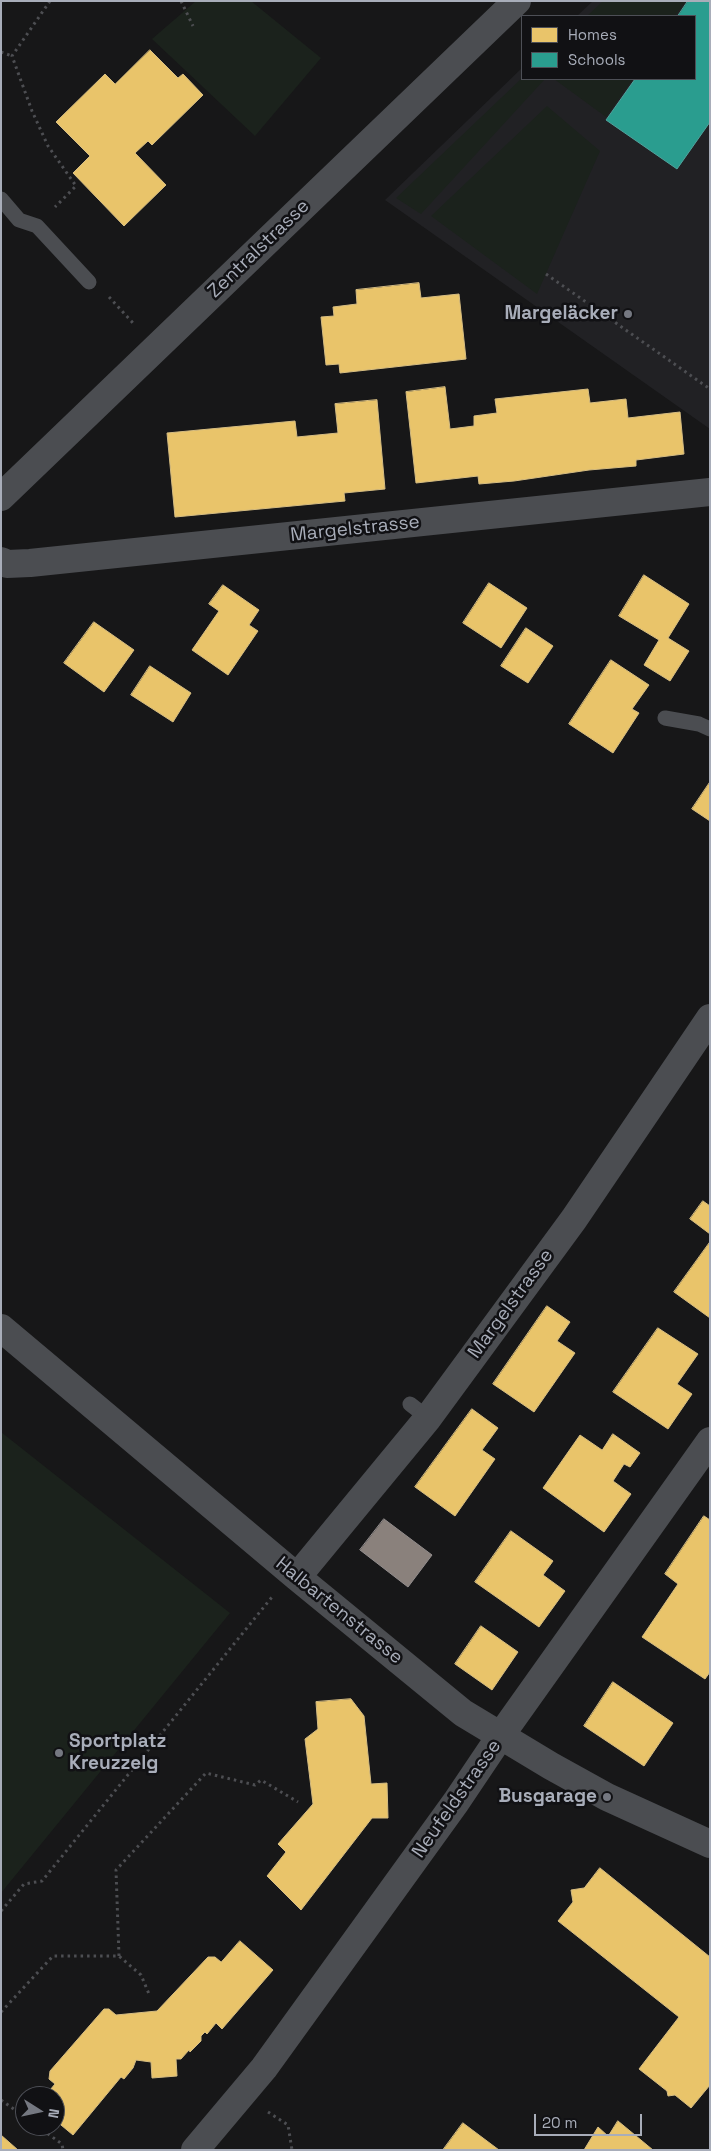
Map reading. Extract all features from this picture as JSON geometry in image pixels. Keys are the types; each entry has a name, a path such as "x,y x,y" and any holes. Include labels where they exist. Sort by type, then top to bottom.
{"street":[{"name":"Zentralstrasse","path":"1,498 517,1"},
{"name":"Margelstrasse","path":"1,561 7,564 30,564 710,492"},
{"name":"Margelstrasse","path":"297,1577 419,1411 574,1219 710,1018"},
{"name":"Halbartenstrasse","path":"1,1328 297,1577 463,1712 551,1766 607,1797 710,1844"},
{"name":"Neufeldstrasse","path":"195,2150 264,2068 451,1810 501,1735 710,1441"}],"lane":[{"path":"1,199 19,220 36,226 89,282"},
{"path":"665,718 699,724 710,729"}],"path":[{"path":"12,56 50,1"},
{"path":"181,1 193,26"},
{"path":"1,52 12,56"},
{"path":"12,56 32,112 48,146 76,186 36,226"},
{"path":"546,274 710,389"},
{"path":"124,312 134,323"},
{"path":"1,1912 24,1884 42,1881 274,1595"},
{"path":"119,1956 116,1870 206,1773 255,1785 261,1780 298,1802"},
{"path":"1,2012 53,1956 119,1956 141,1975 149,1994"},
{"path":"1,2100 15,2110"},
{"path":"51,2136 62,2144 63,2150"}],"shaded area":[{"path":"196,1 251,1 321,58 255,136 152,39"},
{"name":"Margeläcker","path":"593,1 710,1 710,429 385,200 521,69 521,80 696,80 696,15 578,15"},
{"path":"603,1 686,1 676,15 588,15"},
{"path":"521,79 544,80 421,214 396,198"},
{"path":"555,80 632,80 606,117"},
{"path":"547,106 600,151 537,294 431,216"},
{"name":"Sportplatz Kreuzzelg","path":"1,1432 230,1613 1,1893"}],"building: Homes":[{"path":"150,50 178,78 183,74 203,95 152,145 148,141 135,153 166,185 124,226 73,173 90,156 56,122 105,74 115,84"},
{"path":"419,283 421,298 459,294 466,359 340,373 339,364 326,365 321,317 334,316 333,307 357,304 356,290"},
{"path":"445,387 450,429 474,426 474,416 497,413 495,399 588,389 590,403 626,399 628,418 680,412 684,454 636,460 636,466 589,470 514,481 479,484 478,476 416,483 406,392"},
{"path":"377,400 385,489 344,493 345,501 175,517 167,433 295,421 297,437 338,433 335,404"},
{"path":"644,575 689,604 668,638 689,651 670,681 644,665 659,640 619,616"},
{"path":"489,583 527,608 501,648 463,623"},
{"path":"223,585 259,610 249,625 258,631 228,675 192,650 219,611 209,604"},
{"path":"94,622 134,650 104,692 64,663"},
{"path":"526,628 553,646 528,683 501,666"},
{"path":"611,660 649,685 632,709 639,713 613,753 569,724"},
{"path":"150,666 191,693 173,722 131,695"},
{"path":"710,782 710,821 692,809"},
{"path":"703,1201 710,1206 710,1234 690,1219"},
{"path":"710,1242 710,1318 674,1292"},
{"path":"547,1306 570,1322 557,1341 575,1353 534,1412 493,1384"},
{"path":"658,1328 698,1354 677,1384 692,1394 668,1429 613,1392"},
{"path":"472,1409 498,1428 482,1450 495,1459 455,1516 415,1487"},
{"path":"613,1434 640,1453 630,1467 624,1464 613,1481 631,1494 604,1532 543,1488 580,1435 602,1450"},
{"path":"704,1516 710,1520 710,1672 705,1679 642,1637 678,1584 665,1574"},
{"path":"511,1531 553,1561 543,1575 565,1591 539,1627 475,1582"},
{"path":"481,1626 518,1652 492,1690 455,1664"},
{"path":"613,1682 673,1723 644,1766 584,1726"},
{"path":"351,1699 364,1716 371,1784 387,1783 388,1818 372,1818 301,1910 267,1876 286,1852 278,1844 313,1804 305,1739 318,1729 316,1702"},
{"path":"600,1868 710,1957 710,2085 691,2108 675,2095 668,2096 667,2091 639,2069 679,2017 558,1921 573,1902 571,1890 584,1888"},
{"path":"240,1941 273,1970 222,2029 216,2023 207,2034 205,2032 201,2036 201,2041 190,2052 189,2050 181,2059 176,2059 177,2076 152,2078 151,2062 136,2060 133,2068 124,2079 121,2077 73,2135 65,2128 65,2086 53,2086 55,2084 49,2079 50,2071 104,2009 109,2009 116,2015 157,2011 208,1957 215,1957 221,1962"},
{"path":"618,2121 653,2150 584,2150 598,2127 608,2136"},
{"path":"463,2123 499,2150 443,2150"},
{"path":"1,2135 18,2150 1,2150"}],"building: Schools":[{"path":"688,1 710,1 710,122 677,169 606,120 634,80 696,80 696,15 679,15"}],"building: Industry":[{"path":"384,1519 432,1555 408,1587 360,1550"}],"place":[{"name":"Margeläcker","path":"628,314"},
{"name":"Sportplatz Kreuzzelg","path":"59,1753"},
{"name":"Busgarage","path":"607,1797"}]}
